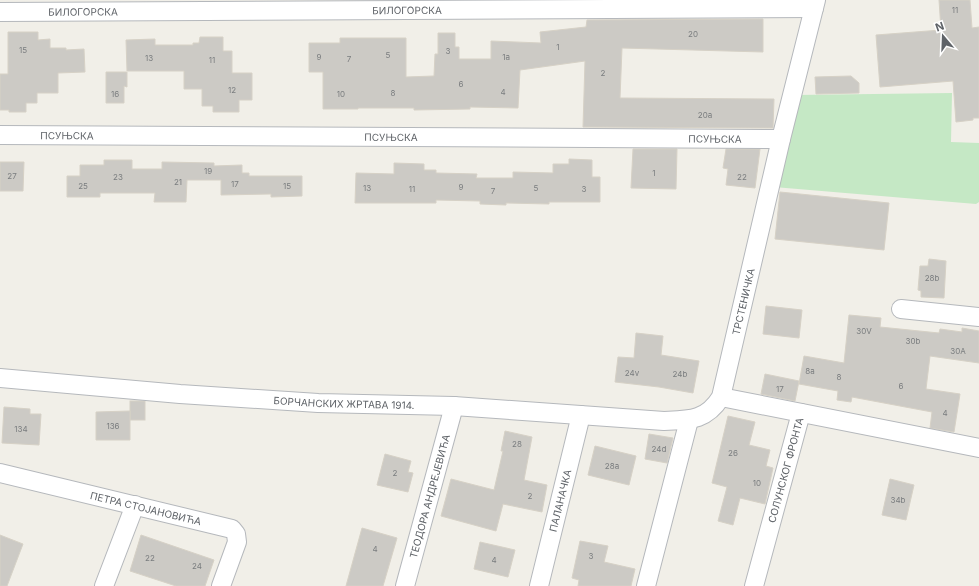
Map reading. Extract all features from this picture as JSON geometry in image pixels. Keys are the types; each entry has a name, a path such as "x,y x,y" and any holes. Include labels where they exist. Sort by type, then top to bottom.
{"street":[{"name":"БИЛОГОРСКА","path":"0,12 815,4"},
{"name":"ТРСТЕНИЧКА","path":"689,420 700,417 708,412 721,397 781,139 815,4"},
{"name":"ПСУЊСКА","path":"0,136 781,139"},
{"path":"901,309 979,317"},
{"name":"БОРЧАНСКИХ ЖРТАВА 1914.","path":"0,378 180,394 318,403 454,406 664,421 689,420"},
{"path":"721,397 801,413"},
{"name":"ТЕОДОРА АНДРЕЈЕВИЋА","path":"405,586 454,406"},
{"name":"СОЛУНСКОГ ФРОНТА","path":"754,586 801,413 979,448"},
{"name":"ПАЛАНАЧКА","path":"539,586 581,416"},
{"path":"646,586 689,420"},
{"name":"ПЕТРА СТОЈАНОВИЋА","path":"0,473 232,529 236,534 238,542 221,586"},
{"path":"104,586 135,505"}],"green space":[{"path":"952,93 951,142 979,143 979,202 976,204 774,187 796,95"}],"building":[{"path":"939,0 970,0 972,28 979,27 979,118 973,118 973,120 956,122 953,81 880,87 876,35 941,30"},
{"path":"763,19 763,52 622,48 620,98 774,99 773,128 583,127 585,61 520,70 518,108 470,107 470,109 414,110 414,108 323,109 323,72 309,72 309,43 340,43 340,38 406,38 406,77 434,76 435,54 438,54 438,33 455,33 455,47 459,47 459,59 491,59 491,41 541,43 540,32 586,27 587,20"},
{"path":"8,32 38,32 38,40 50,39 50,48 66,48 66,50 84,49 85,72 58,73 58,93 37,93 37,103 26,103 26,112 9,112 9,110 0,110 0,74 8,74"},
{"path":"200,37 223,37 223,51 232,51 232,73 252,73 252,100 239,100 239,112 213,112 213,106 202,106 202,89 184,89 184,71 127,71 126,40 155,39 155,45 193,45 193,43 199,43"},
{"path":"106,72 127,72 127,87 124,86 124,103 106,103"},
{"path":"851,76 859,83 859,93 816,94 815,77"},
{"path":"633,149 677,149 676,189 631,188"},
{"path":"726,149 760,149 755,188 726,185 728,169 723,168"},
{"path":"569,159 592,160 592,177 600,177 600,202 549,202 549,204 506,203 506,205 480,204 480,201 436,200 436,203 355,203 356,173 394,174 394,163 424,164 424,170 436,170 436,173 477,174 476,178 513,178 513,172 553,173 553,164 569,164"},
{"path":"104,160 132,160 132,169 162,169 162,162 214,163 214,166 242,165 242,173 249,173 249,176 302,176 302,196 271,197 271,194 221,195 221,180 187,180 186,202 154,202 155,193 100,193 100,197 67,197 67,176 80,176 80,165 104,165"},
{"path":"0,162 24,162 23,191 0,191"},
{"path":"780,192 889,203 884,250 775,239"},
{"path":"929,259 946,261 944,298 921,297 921,291 918,290 920,266 928,266"},
{"path":"766,306 802,310 799,338 763,334"},
{"path":"849,315 881,318 880,327 939,333 940,329 962,332 962,328 979,331 979,363 930,356 926,389 960,394 954,432 930,428 932,412 852,397 851,402 837,400 838,391 799,384 804,356 844,363"},
{"path":"636,333 663,336 661,355 699,361 693,393 615,382 618,357 634,358"},
{"path":"765,374 799,381 795,401 761,394"},
{"path":"130,401 145,401 145,420 130,420"},
{"path":"4,407 30,409 30,414 41,414 39,445 2,443"},
{"path":"130,411 130,440 96,440 96,412"},
{"path":"728,416 755,422 749,445 770,450 766,466 773,468 765,504 740,498 733,525 718,521 727,487 712,483"},
{"path":"505,431 532,437 524,480 547,485 542,512 503,504 496,531 441,516 451,479 494,490 503,451 501,451"},
{"path":"649,434 673,438 667,463 645,459"},
{"path":"595,446 636,456 629,485 588,475"},
{"path":"385,454 411,461 408,472 413,473 408,492 377,485"},
{"path":"890,479 914,485 906,520 882,515"},
{"path":"362,528 397,538 383,586 346,586"},
{"path":"0,535 23,544 7,586 0,586"},
{"path":"141,535 214,560 205,586 176,586 130,571"},
{"path":"580,541 608,546 604,562 635,569 631,586 578,586 579,580 572,578"},
{"path":"480,542 515,550 508,577 474,569"}]}
